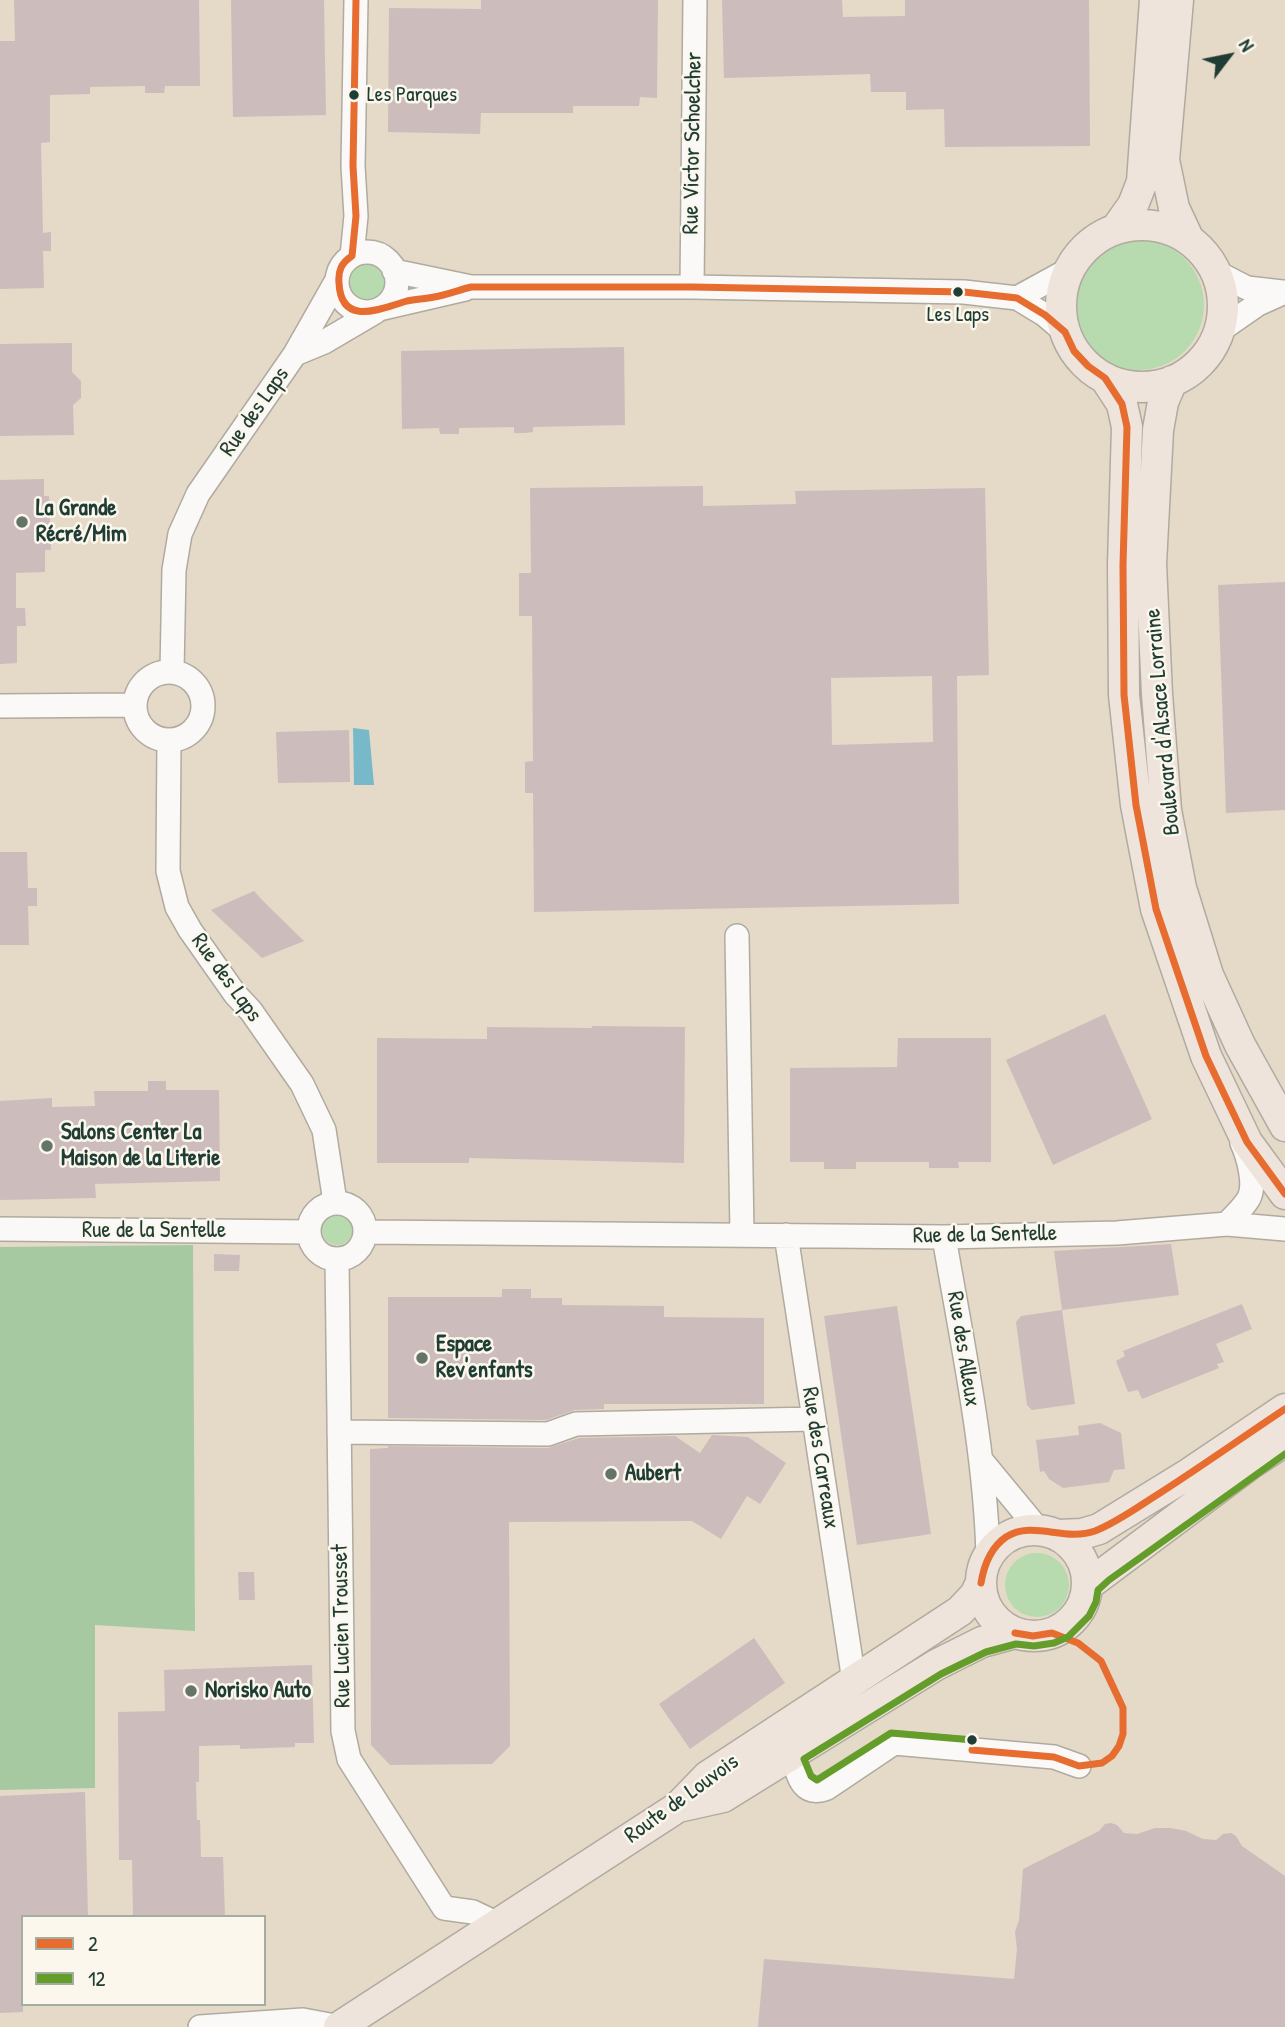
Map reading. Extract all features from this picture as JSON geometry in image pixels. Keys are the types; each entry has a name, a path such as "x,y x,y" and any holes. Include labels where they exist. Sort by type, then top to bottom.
{"main road":[{"path":"1116,229 1133,205 1142,182 1155,0"},
{"path":"1178,0 1164,160 1174,208 1189,240"},
{"path":"1141,225 1166,228 1189,240 1205,254 1216,272 1222,292 1223,312 1219,331 1205,357 1193,369 1172,381 1150,387 1127,386 1105,378 1088,366 1074,351 1065,332 1061,311 1063,289 1070,269 1081,252 1097,238 1116,229 1141,225"},
{"name":"Boulevard d'Alsace Lorraine","path":"1105,378 1122,404 1127,427 1123,565 1124,695 1136,806 1156,909 1206,1055 1247,1142 1285,1194"},
{"name":"Boulevard d'Alsace Lorraine","path":"1172,381 1163,402 1158,430 1151,564 1166,810 1189,921 1208,975 1240,1045 1285,1126"},
{"path":"1048,1532 1071,1544 1080,1556 1086,1570 1086,1599 1080,1611 1063,1628 1033,1636 1015,1633 1001,1625 990,1613 983,1599 985,1569 997,1544 1009,1535 1023,1530 1082,1534 1099,1529 1190,1473 1285,1409"},
{"path":"1088,1585 1285,1441"},
{"path":"1250,1464 1266,1469 1285,1460"},
{"name":"Route de Louvois","path":"339,2027 678,1807 708,1776 960,1611 975,1595 985,1569"},
{"path":"678,1807 723,1797 936,1665 982,1642 1015,1633"}],"street":[{"path":"352,256 356,216 353,166 356,0"},
{"name":"Rue Victor Schoelcher","path":"692,287 695,0"},
{"path":"356,216 367,242 378,255 388,261 397,281 391,301 379,310 360,312 347,305 339,294 337,280 341,266 360,253 378,255"},
{"path":"1017,298 1070,269"},
{"name":"Rue des Laps","path":"394,271 471,287 692,287 964,292 1017,298 1045,315 1065,332"},
{"path":"1216,272 1247,288 1285,292"},
{"name":"Rue des Laps","path":"172,671 174,570 180,534 198,494 295,354 337,280"},
{"name":"Rue des Laps","path":"295,354 324,342 345,327 379,310 471,287"},
{"path":"1219,331 1258,304 1285,292"},
{"path":"172,671 188,677 200,689 204,706 200,723 186,736 169,740 151,736 139,722 134,705 140,687 154,674 172,671"},
{"path":"0,706 134,705"},
{"name":"Rue des Laps","path":"169,740 168,871 177,907 190,930 302,1084 324,1130 335,1202"},
{"path":"737,936 742,1234"},
{"path":"1206,1055 1249,1160 1251,1193 1227,1224"},
{"path":"335,1202 345,1203 357,1210 365,1223 366,1233 359,1250 337,1260 319,1253 309,1239 308,1232 313,1215 319,1209 335,1202"},
{"name":"Rue de la Sentelle","path":"366,1233 944,1237 1117,1233 1227,1224 1285,1228"},
{"name":"Rue de la Sentelle","path":"0,1229 308,1232"},
{"name":"Rue des Carreaux","path":"786,1235 854,1681"},
{"name":"Rue des Alleux","path":"944,1237 987,1506 985,1569"},
{"name":"Rue Lucien Trousset","path":"337,1260 343,1731 349,1759 444,1909 473,1912 496,1923"},
{"path":"339,1432 548,1434 576,1424 814,1419"},
{"path":"981,1460 1048,1532"},
{"path":"792,1754 802,1782 808,1790 817,1792 894,1743 1054,1758 1079,1766"},
{"path":"200,2027 303,2020 339,2027"}],"green space":[{"path":"1139,240 1164,245 1185,259 1199,280 1204,305 1199,330 1185,351 1164,365 1139,370 1114,365 1093,351 1079,330 1074,305 1079,280 1093,259 1114,245"},
{"path":"368,263 382,269 388,283 382,297 368,303 354,297 348,283 354,269"},
{"path":"337,1213 348,1218 353,1229 348,1240 337,1245 326,1240 321,1229 326,1218"},
{"path":"193,1245 195,1631 95,1625 95,1788 0,1790 0,1247"},
{"path":"1037,1553 1055,1559 1063,1567 1069,1585 1063,1603 1055,1611 1037,1617 1019,1611 1011,1603 1005,1585 1011,1567 1019,1559"}],"water":[{"path":"353,728 369,730 374,785 354,785"}],"building":[{"path":"14,0 199,0 200,86 165,86 164,93 145,93 145,86 90,87 90,94 50,95 50,142 41,143 43,233 51,232 51,251 43,251 44,288 0,289 0,41 15,41"},
{"path":"231,0 324,0 326,115 233,117"},
{"path":"481,0 658,0 657,98 640,97 639,106 573,106 573,113 481,113 480,134 388,132 389,8 481,9"},
{"path":"722,0 842,0 843,17 905,16 905,0 1089,0 1090,146 945,147 944,109 906,110 906,92 871,92 870,74 724,78"},
{"path":"72,343 72,372 81,381 81,398 73,405 74,435 0,436 0,344"},
{"path":"624,347 625,425 533,427 533,432 525,433 514,433 514,427 459,428 459,434 440,434 439,428 402,429 401,351"},
{"name":"La Grande Récré/Mim","path":"44,479 44,496 49,496 51,550 45,550 45,572 16,573 16,608 25,608 26,626 17,626 17,663 0,664 0,480"},
{"path":"703,486 703,506 796,504 795,491 985,488 989,675 957,676 959,904 534,912 533,793 525,793 525,762 533,761 532,616 519,616 519,573 531,573 530,488","holes":["932,676 933,742 832,745 831,678"]},
{"path":"1285,582 1285,810 1226,813 1218,585"},
{"path":"349,730 350,782 278,783 276,732"},
{"path":"0,852 27,852 28,888 37,888 37,906 28,906 29,945 0,945"},
{"path":"254,891 304,941 262,958 211,910"},
{"path":"1105,1014 1152,1119 1053,1165 1006,1060"},
{"path":"487,1027 685,1027 684,1163 469,1158 469,1163 377,1163 377,1038 487,1039"},
{"path":"898,1038 991,1038 991,1162 958,1162 959,1168 929,1168 929,1162 856,1162 856,1169 824,1169 824,1162 790,1162 790,1068 897,1067"},
{"path":"148,1081 166,1081 166,1090 219,1090 220,1181 95,1184 96,1198 0,1200 0,1101 52,1098 52,1107 95,1106 94,1091 148,1091"},
{"path":"1171,1244 1179,1295 1062,1310 1054,1251"},
{"path":"214,1254 240,1255 239,1271 214,1271"},
{"path":"502,1289 531,1289 531,1298 562,1298 562,1305 664,1306 664,1317 764,1318 764,1404 604,1404 604,1409 575,1410 546,1420 388,1418 388,1297 502,1297"},
{"path":"1242,1304 1252,1329 1216,1344 1224,1362 1217,1364 1219,1368 1142,1399 1138,1390 1128,1392 1116,1361 1125,1356 1123,1351"},
{"path":"897,1306 931,1534 857,1545 824,1316"},
{"path":"1062,1310 1075,1404 1032,1410 1027,1405 1016,1322 1021,1316"},
{"path":"1100,1423 1121,1433 1125,1469 1114,1470 1109,1482 1063,1488 1049,1479 1044,1471 1040,1472 1036,1440 1079,1435 1078,1426"},
{"path":"712,1435 748,1437 786,1463 760,1504 747,1496 721,1539 692,1521 509,1522 510,1746 492,1764 390,1765 371,1745 370,1449 388,1446 548,1448 579,1438 675,1436 700,1453"},
{"path":"238,1572 254,1572 255,1600 239,1600"},
{"path":"754,1638 785,1683 690,1749 659,1704"},
{"path":"312,1665 314,1743 295,1743 295,1747 240,1749 240,1745 199,1746 199,1782 196,1782 201,1857 223,1857 225,1915 133,1915 132,1860 119,1860 118,1712 165,1711 164,1670"},
{"path":"85,1792 88,1915 21,1915 23,2012 0,2013 0,1796"},
{"path":"1111,1823 1124,1833 1137,1834 1155,1828 1171,1828 1203,1839 1216,1840 1223,1834 1231,1833 1242,1846 1285,1876 1285,2027 758,2027 764,1959 1014,1979 1017,1949 1015,1932 1019,1920 1023,1869"}],"transit line":[{"name":"2","path":"356,0 353,166 356,216 352,256 343,264 339,279 341,297 347,306 364,312 471,287 692,287 964,292 1017,298 1045,315 1065,332 1074,351 1088,366 1105,378 1122,404 1127,427 1123,565 1124,695 1136,805 1156,909 1206,1056 1247,1142 1285,1194"},
{"name":"2","path":"981,1583 989,1557 1006,1537 1027,1530 1083,1534 1104,1527 1176,1483 1285,1409"},
{"name":"12","path":"973,1740 891,1733 817,1780 811,1776 804,1759 941,1674 986,1652 1016,1644 1034,1646 1054,1643 1068,1637 1089,1616 1098,1590 1109,1580 1285,1454"},
{"name":"2","path":"972,1750 1054,1757 1079,1766 1102,1763 1112,1756 1119,1746 1123,1734 1123,1708 1101,1661 1078,1643 1052,1633 1033,1636 1015,1633"}],"place":[{"name":"Les Parques","path":"354,95"},
{"name":"Les Laps","path":"958,292"},
{"name":"La Grande Récré/Mim","path":"22,522"},
{"name":"Salons Center La Maison de la Literie","path":"47,1146"},
{"name":"Espace Rev'enfants","path":"422,1358"},
{"name":"Aubert","path":"611,1474"},
{"name":"Norisko Auto","path":"191,1691"}]}
